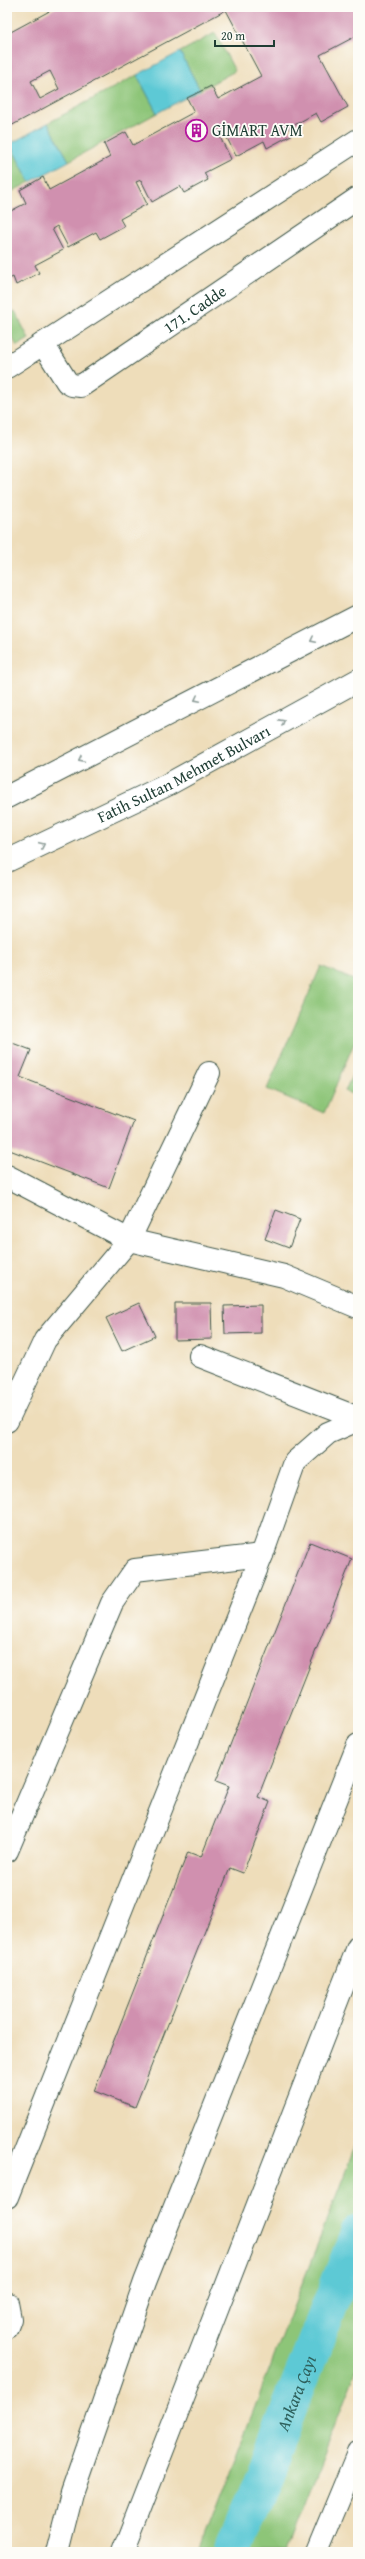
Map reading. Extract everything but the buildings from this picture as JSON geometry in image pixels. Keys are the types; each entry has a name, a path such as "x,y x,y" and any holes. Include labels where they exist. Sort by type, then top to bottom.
{"main road":[{"path":"7,368 358,140"},
{"name":"171. Cadde","path":"43,344 67,382 72,385 81,386 358,198"},
{"path":"7,797 354,617"},
{"name":"Fatih Sultan Mehmet Bulvarı","path":"7,861 167,785 358,680"},
{"path":"7,1421 45,1340 129,1240 209,1073"},
{"path":"7,1176 129,1240 284,1276 358,1307"},
{"path":"200,1356 358,1419"},
{"path":"9,2189 262,1555 294,1462 328,1433 358,1419"},
{"path":"7,1850 112,1603 135,1570 262,1555"},
{"path":"57,2552 72,2493 145,2282 358,1745"},
{"path":"122,2552 358,1947"},
{"path":"7,2303 10,2319 7,2327"},
{"path":"317,2552 358,2453"}],"green space":[{"path":"215,33 235,71 200,90 180,52"},
{"path":"137,75 157,113 69,161 48,123"},
{"path":"10,144 30,182 7,194 7,145"},
{"path":"15,311 29,339 17,346 10,333 7,335 7,315"},
{"path":"321,966 358,982 358,1034 324,1113 267,1089"},
{"path":"358,1062 358,1097 345,1091"},
{"path":"358,2139 358,2365 286,2552 199,2552"}],"water":[{"path":"180,52 200,90 157,113 137,75"},
{"path":"48,123 69,161 30,182 10,144"}],"waterway":[{"name":"Ankara Çayı","path":"233,2552 358,2233"}],"place":[{"name":"GİMART AVM","path":"196,130"}]}
